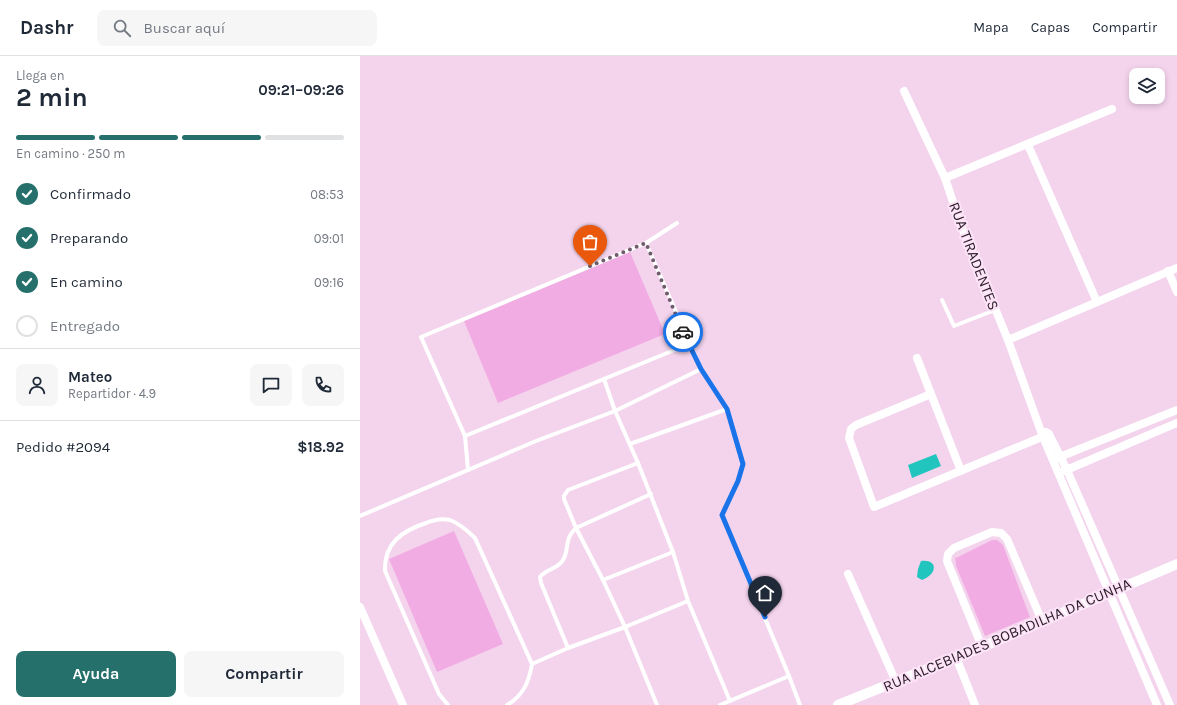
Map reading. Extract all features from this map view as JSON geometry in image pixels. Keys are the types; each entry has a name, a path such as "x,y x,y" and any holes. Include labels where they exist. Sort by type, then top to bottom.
{"street":[{"name":"RUA TIRADENTES","path":"904,91 945,178 960,223 1008,340 1038,425 1046,436 1057,458 1119,588 1170,705"},
{"path":"945,178 1112,109"},
{"path":"1028,145 1097,302"},
{"path":"1008,340 1177,268"},
{"path":"1168,271 1177,292"},
{"path":"917,358 961,471"},
{"path":"931,394 856,425 851,430 849,438 874,507 1046,436"},
{"path":"1057,458 1177,410"},
{"path":"1063,471 1177,423"},
{"name":"RUA TIRADENTES","path":"1063,471 1108,592 1157,705"},
{"path":"982,647 947,561 948,554 954,548 992,532 1000,533 1008,539 1042,621"},
{"name":"RUA ALCEBIADES BOBADILHA DA CUNHA","path":"838,705 982,647 1108,592 1177,564"},
{"path":"848,574 896,682"},
{"path":"360,606 403,705"},
{"path":"956,657 976,705"}],"lane":[{"path":"468,470 465,436 421,337 646,243 677,223"},
{"path":"646,243 701,369 727,409 743,464 738,481 722,515 800,705"},
{"path":"942,300 954,326 995,310"},
{"path":"465,436 689,344"},
{"path":"360,516 536,441 615,411 701,369"},
{"path":"604,379 615,411 638,463 673,552 688,601 730,701"},
{"path":"630,444 727,409"},
{"path":"638,463 568,490 564,499 576,528 625,627 657,705"},
{"path":"568,648 540,580 543,574 560,565 563,561 570,534 576,528 650,494"},
{"path":"448,705 439,694 385,571 385,562 391,544 399,535 410,528 430,521 449,520 468,530 476,538 532,664 525,687 519,695 507,705"},
{"path":"603,580 673,552"},
{"path":"532,664 568,648 625,627 688,601"},
{"path":"720,705 789,676"}],"shaded area":[{"path":"630,252 665,334 498,403 464,321"},
{"path":"936,454 941,466 912,478 908,465"},
{"path":"454,531 503,644 437,672 389,559"},
{"path":"992,540 997,540 1003,545 1030,617 985,636 956,566 955,557 956,558"},
{"path":"921,561 931,562 934,568 931,574 922,580 917,577"}],"way so far":[{"path":"590,266 646,243 683,332"}],"route":[{"path":"683,332 701,369 727,409 743,464 738,481 722,515 765,617"}]}
